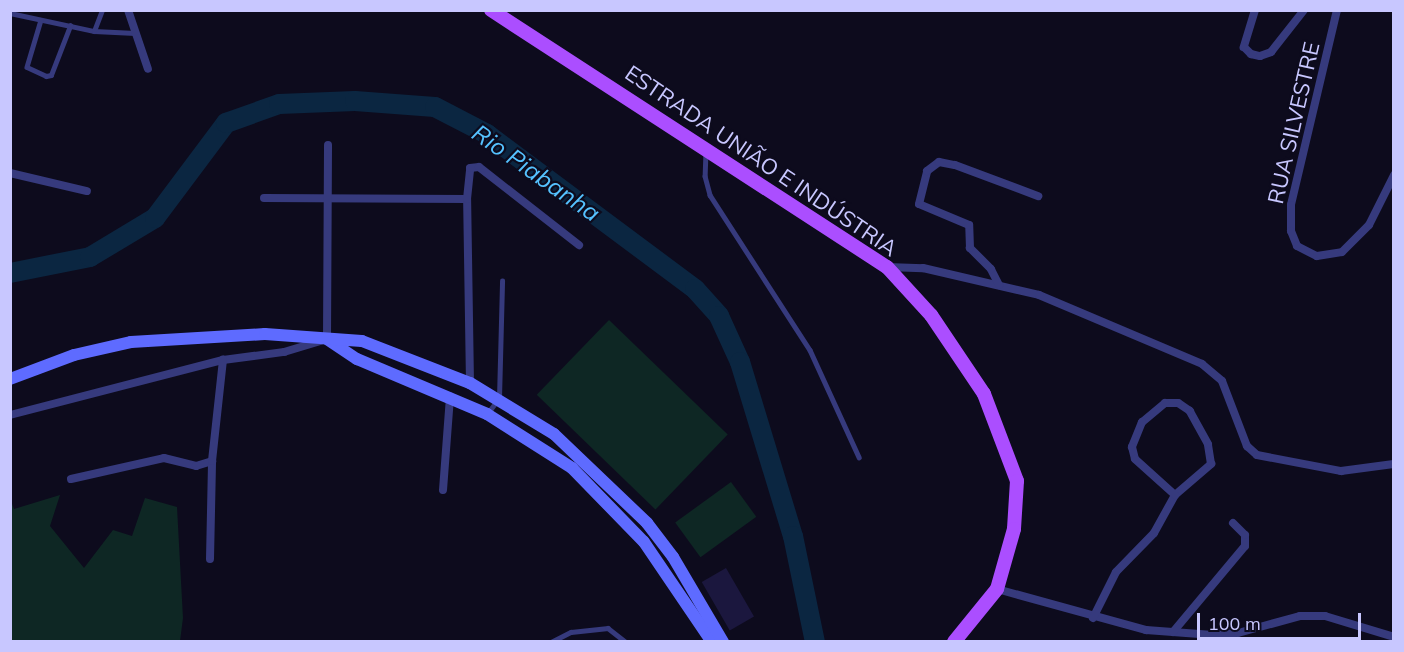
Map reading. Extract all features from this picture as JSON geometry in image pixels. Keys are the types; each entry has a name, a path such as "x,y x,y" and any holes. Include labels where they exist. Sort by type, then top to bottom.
{"main road":[{"name":"ESTRADA UNIÃO E INDÚSTRIA","path":"491,10 887,267 938,325 984,394 1005,442 1017,481 1014,528 997,589 954,642"}],"street":[{"path":"128,10 148,69"},
{"name":"RUA SILVESTRE","path":"1255,10 1244,47 1251,54 1260,56 1271,52 1304,10"},
{"name":"RUA SILVESTRE","path":"1337,10 1291,205 1291,231 1297,246 1317,256 1342,252 1369,225 1394,176"},
{"path":"327,145 327,339"},
{"path":"999,285 991,269 970,248 969,225 919,204 927,171 939,162 1038,196"},
{"path":"470,382 467,199 470,168 479,167 579,245"},
{"path":"10,173 87,192"},
{"path":"264,198 467,199"},
{"path":"887,267 923,268 999,285 1056,301 1202,364 1222,381 1247,446 1257,455 1341,471 1394,464"},
{"path":"10,379 74,354 131,342 221,334 362,341 470,382 554,434 593,468 658,537 723,642"},
{"path":"10,415 223,360 284,352 327,339"},
{"path":"327,339 357,359 450,396 488,414 572,468 644,542 712,642"},
{"path":"210,559 212,461 223,360"},
{"path":"443,490 450,396"},
{"path":"1093,618 1104,588 1154,533 1175,495 1211,464 1212,455 1190,411 1179,403 1165,403 1142,422 1132,447 1135,459 1175,495"},
{"path":"71,479 164,458 196,466 212,461"},
{"path":"1173,632 1245,546 1245,535 1233,523"},
{"path":"644,542 658,537"},
{"path":"997,589 1124,626 1173,632 1238,633 1300,616 1325,616 1394,637"}],"lane":[{"path":"94,32 102,10"},
{"path":"10,13 94,32 135,33"},
{"path":"41,20 27,68 46,76 51,75 70,26"},
{"path":"706,149 705,176 710,195 810,350 859,457"},
{"path":"488,414 499,398 502,280"},
{"path":"551,642 571,632 608,628 626,642"}],"green space":[{"path":"609,320 728,435 655,509 537,395"},
{"path":"731,482 756,517 700,557 675,523"},
{"path":"60,495 50,526 84,568 113,530 132,536 145,498 177,507 183,618 180,641 11,641 11,501 14,509"}],"building":[{"path":"726,568 754,616 730,630 702,582"}],"waterway":[{"name":"Rio Piabanha","path":"10,273 90,257 155,218 226,123 279,104 355,101 435,107 487,134 695,289 719,316 740,362 793,536 815,642"}]}
